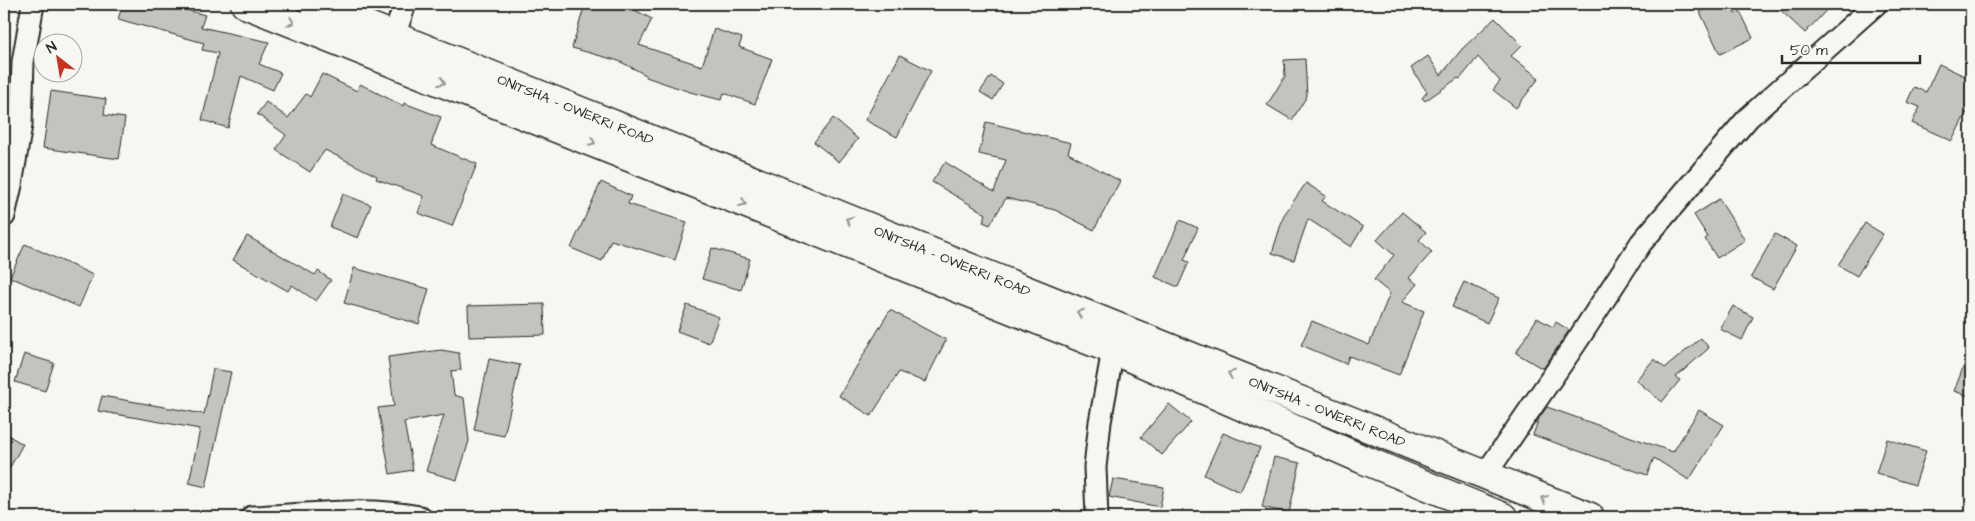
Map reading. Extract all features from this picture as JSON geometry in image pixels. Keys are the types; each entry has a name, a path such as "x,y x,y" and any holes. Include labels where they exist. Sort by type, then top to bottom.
{"highway":[{"name":"ONITSHA - OWERRI ROAD","path":"245,4 1113,350 1362,459 1502,517"},
{"name":"ONITSHA - OWERRI ROAD","path":"314,4 1590,517"}],"street":[{"path":"4,216 12,185 21,125 23,62 33,4"},
{"path":"394,36 405,4"},
{"path":"1485,476 1641,243 1748,118 1876,4"},
{"path":"1097,517 1095,467 1100,422 1113,350"},
{"path":"252,517 367,510 395,512 420,517"}],"building":[{"path":"123,4 164,4 205,15 201,27 269,42 259,64 281,73 273,90 241,76 228,128 202,120 218,53 202,50 204,43 118,19"},
{"path":"585,4 623,4 652,19 639,45 702,66 714,29 742,38 739,47 772,59 755,104 724,93 721,100 690,92 646,77 646,75 619,61 572,48"},
{"path":"1717,4 1730,4 1735,14 1740,11 1753,38 1720,54 1700,12"},
{"path":"1774,4 1832,4 1805,33"},
{"path":"1495,18 1522,45 1511,56 1539,78 1516,108 1493,90 1500,81 1478,57 1460,79 1458,78 1425,101 1422,98 1427,92 1411,68 1428,56 1441,75 1462,49"},
{"path":"900,55 931,71 897,137 865,120"},
{"path":"1305,59 1307,96 1292,120 1267,105 1285,76 1284,60"},
{"path":"1939,64 1971,79 1971,115 1966,113 1952,141 1912,123 1920,107 1907,102 1914,87 1926,92"},
{"path":"322,74 357,91 360,84 403,106 404,103 441,117 431,145 477,164 452,226 418,213 424,196 376,179 377,176 325,150 310,172 276,150 286,135 257,114 266,102 288,118 306,94 310,97"},
{"path":"991,76 1003,84 993,100 980,92"},
{"path":"51,91 106,99 104,115 125,118 119,159 43,148"},
{"path":"833,118 858,139 839,162 814,142"},
{"path":"986,122 1071,143 1068,153 1120,181 1094,230 1055,210 1006,198 990,225 983,222 986,214 932,182 945,162 994,192 1006,160 979,154"},
{"path":"601,182 631,196 628,204 687,222 675,260 611,240 602,261 571,248"},
{"path":"1306,183 1326,196 1322,201 1363,227 1351,247 1308,219 1294,260 1272,253 1284,215"},
{"path":"343,194 371,205 358,238 330,227"},
{"path":"1719,199 1745,240 1717,258 1705,239 1708,237 1694,215"},
{"path":"1402,212 1426,232 1419,240 1432,252 1409,278 1417,284 1402,302 1424,311 1399,375 1349,356 1346,364 1301,345 1312,321 1369,345 1390,293 1374,280 1394,255 1377,240"},
{"path":"1180,220 1198,228 1184,260 1189,262 1178,287 1155,277"},
{"path":"1865,223 1883,234 1857,276 1838,265"},
{"path":"1775,234 1797,246 1773,289 1751,277"},
{"path":"247,236 315,275 318,271 331,280 316,301 292,285 288,291 233,260"},
{"path":"25,244 93,275 79,307 10,277"},
{"path":"712,248 750,259 741,290 702,279"},
{"path":"354,268 429,289 419,324 344,303"},
{"path":"1464,282 1499,298 1487,323 1452,307"},
{"path":"544,304 545,335 469,337 468,306"},
{"path":"687,305 719,317 709,343 677,331"},
{"path":"1733,306 1753,317 1742,340 1720,329"},
{"path":"890,310 946,340 925,382 899,372 871,416 839,396"},
{"path":"1537,318 1553,327 1556,322 1569,330 1543,369 1516,353"},
{"path":"1701,338 1709,348 1676,377 1680,380 1662,402 1636,380 1654,359 1665,368"},
{"path":"441,350 459,353 461,370 451,371 454,395 464,398 469,441 457,480 426,471 444,415 404,422 413,470 390,474 378,408 394,406 388,357"},
{"path":"1971,350 1971,397 1954,391"},
{"path":"24,354 54,363 45,391 15,382"},
{"path":"489,359 520,365 504,436 474,430"},
{"path":"213,369 231,372 206,487 189,483 200,429 98,411 102,396 204,414"},
{"path":"1169,404 1191,422 1162,455 1141,437"},
{"path":"1547,407 1673,452 1699,410 1724,425 1689,480 1654,458 1647,475 1533,435 1539,418"},
{"path":"4,433 23,444 4,478"},
{"path":"1223,433 1260,448 1240,492 1204,475"},
{"path":"1887,439 1926,451 1915,485 1876,473"},
{"path":"1274,457 1300,463 1289,513 1262,507"},
{"path":"1113,479 1164,487 1160,507 1109,497"}]}
